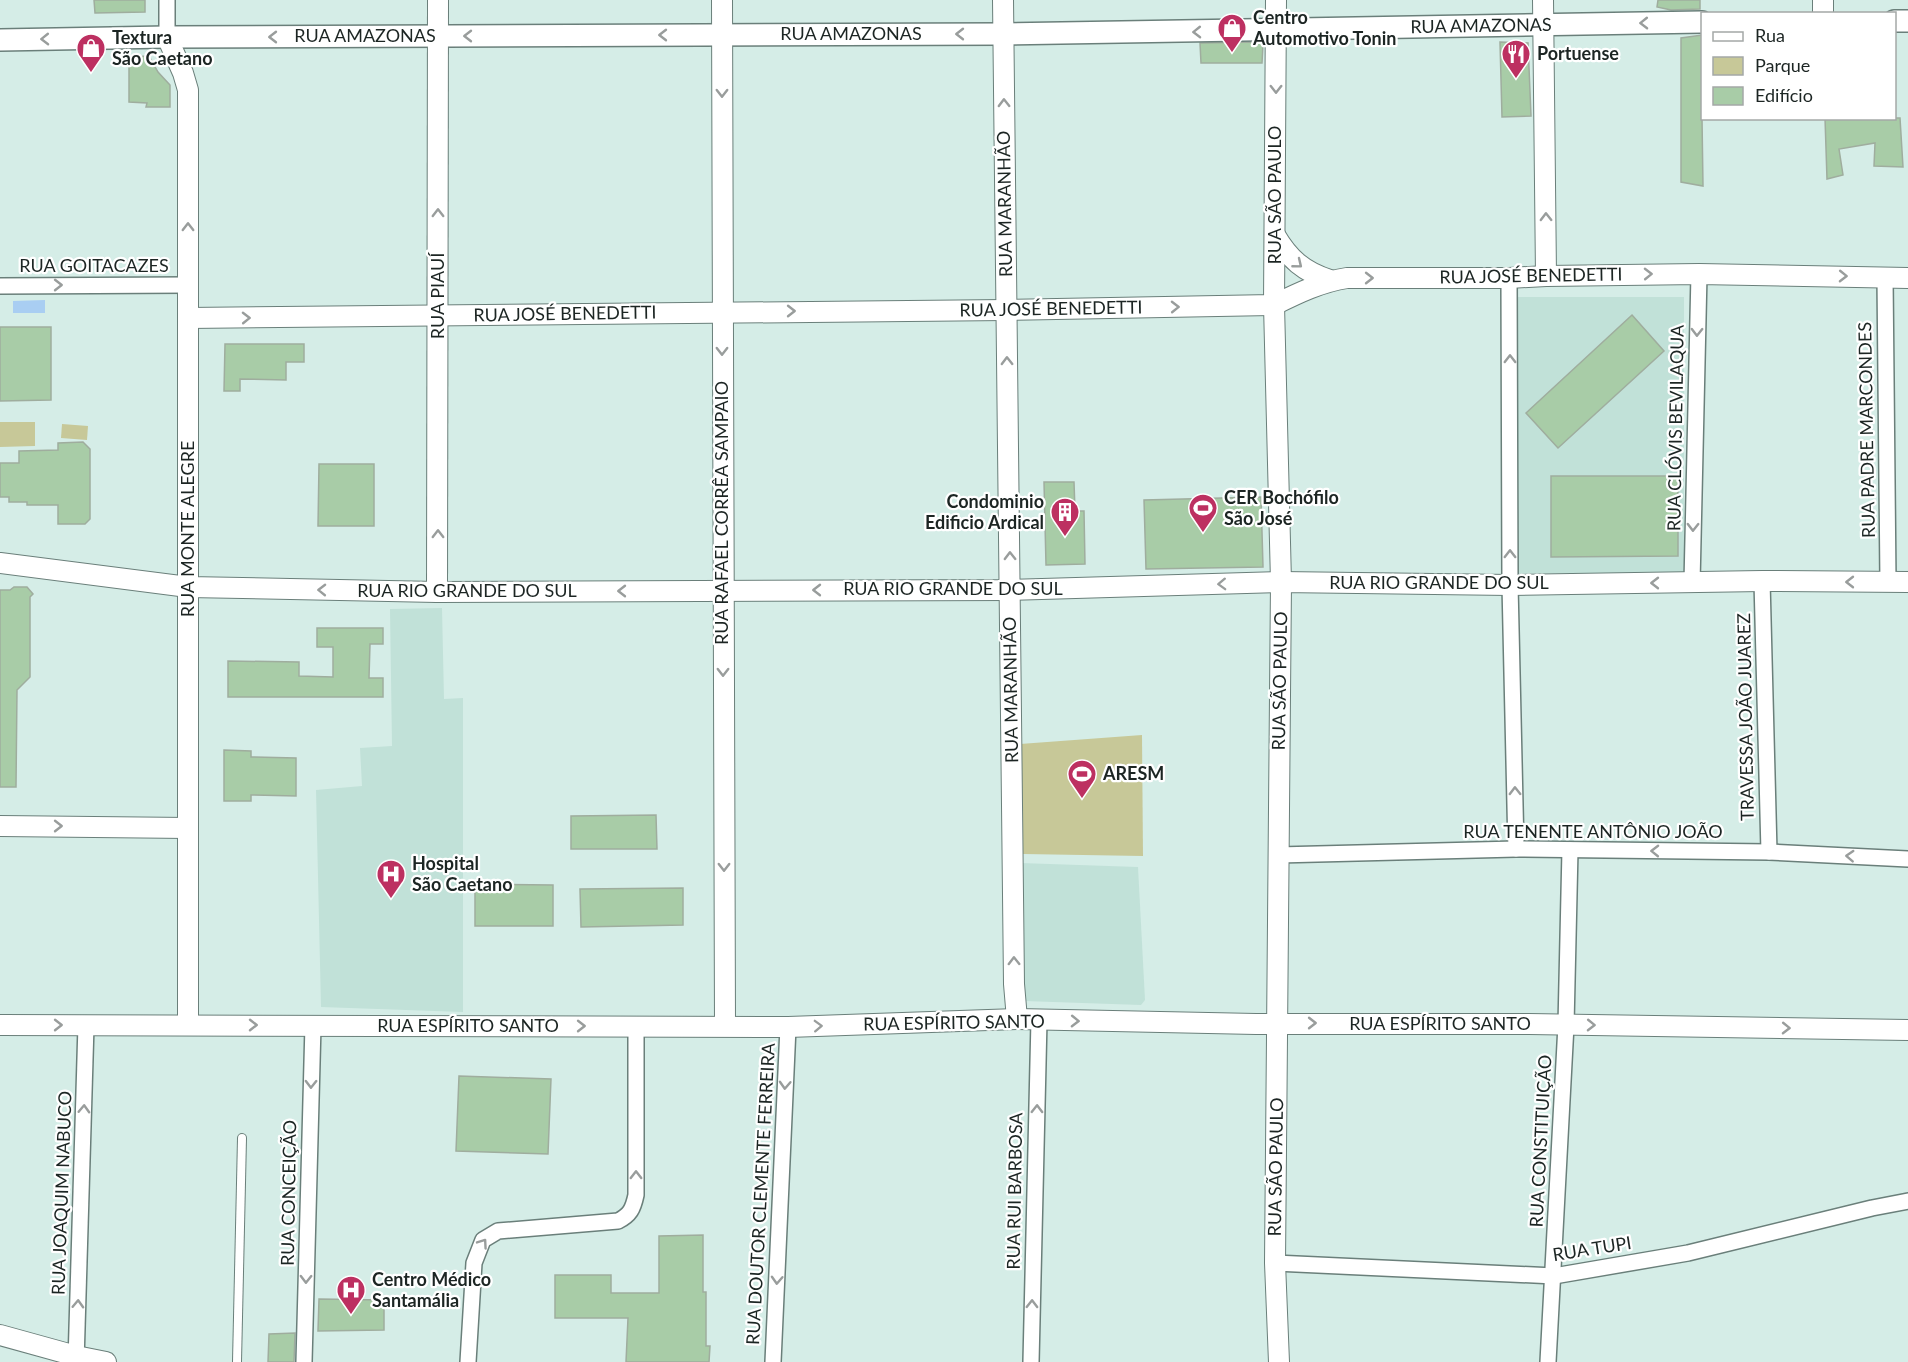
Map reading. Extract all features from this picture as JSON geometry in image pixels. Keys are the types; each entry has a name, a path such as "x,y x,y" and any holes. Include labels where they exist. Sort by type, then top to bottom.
{"main road":[{"name":"RUA AMAZONAS","path":"0,40 167,37 1003,34 1701,22"}],"street":[{"path":"167,0 167,37"},
{"name":"RUA PIAUÍ","path":"437,592 438,0"},
{"name":"RUA RAFAEL CORRÊA SAMPAIO","path":"722,0 725,1026"},
{"name":"RUA MARANHÃO","path":"1003,0 1014,984 1017,1019"},
{"name":"RUA SÃO PAULO","path":"1276,0 1274,305 1281,582 1275,1263 1279,1362"},
{"path":"1543,0 1546,276"},
{"name":"RUA MONTE ALEGRE","path":"167,37 188,90 188,1025"},
{"path":"1275,236 1284,251 1297,265 1330,280"},
{"name":"RUA JOSÉ BENEDETTI","path":"188,318 1274,305 1330,280 1347,278 1509,278 1698,274 1908,278"},
{"name":"RUA CLÓVIS BEVILAQUA","path":"1692,583 1698,274"},
{"name":"RUA PADRE MARCONDES","path":"1885,277 1888,582"},
{"path":"1509,278 1510,585 1516,849"},
{"name":"RUA GOITACAZES","path":"0,285 188,285"},
{"name":"RUA RIO GRANDE DO SUL","path":"0,563 188,587 437,592 1010,590 1281,582 1510,585 1762,581 1908,582"},
{"name":"TRAVESSA JOÃO JUAREZ","path":"1762,581 1768,852"},
{"path":"0,826 188,828"},
{"name":"RUA TENENTE ANTÔNIO JOÃO","path":"1278,855 1516,849 1768,852 1908,859"},
{"name":"RUA CONSTITUIÇÃO","path":"1548,1362 1566,1025 1570,850"},
{"name":"RUA ESPÍRITO SANTO","path":"0,1025 788,1027 1017,1019 1908,1030"},
{"name":"RUA RUI BARBOSA","path":"1031,1362 1039,1020"},
{"name":"RUA JOAQUIM NABUCO","path":"76,1359 86,1025"},
{"name":"RUA CONCEIÇÃO","path":"304,1362 312,1025"},
{"path":"468,1362 474,1263 483,1240 498,1232 618,1221 629,1215 634,1207 636,1195 636,1026"},
{"name":"RUA DOUTOR CLEMENTE FERREIRA","path":"773,1362 788,1027"},
{"name":"RUA TUPI","path":"1275,1263 1554,1276 1688,1253 1908,1201"},
{"path":"0,1335 76,1359 106,1362"}],"lane":[{"path":"237,1362 242,1138"}],"shaded area":[{"path":"1516,297 1684,297 1684,573 1516,573"},
{"name":"Hospital São Caetano","path":"442,608 444,699 463,698 463,1012 321,1007 316,790 362,786 360,748 392,746 390,609"},
{"path":"1020,863 1138,867 1145,1000 1141,1005 1024,1001"}],"green space":[{"path":"0,422 35,422 35,446 0,447"},
{"path":"62,424 88,426 87,440 61,438"},
{"name":"ARESM","path":"1142,735 1143,856 1023,854 1020,744"}],"water":[{"path":"45,300 45,313 13,313 13,301"}],"building":[{"path":"94,0 145,0 145,12 95,13"},
{"path":"1658,0 1700,0 1700,9 1671,10 1657,7"},
{"path":"1701,35 1703,186 1681,182 1681,38"},
{"name":"Centro Automotivo Tonin","path":"1259,42 1263,44 1262,63 1201,63 1200,43"},
{"name":"Portuense","path":"1500,42 1528,43 1531,116 1502,117"},
{"path":"149,56 158,72 170,85 170,107 146,107 147,103 129,102 129,57"},
{"path":"1900,118 1903,167 1874,166 1875,143 1839,149 1843,175 1827,179 1825,120 1896,120"},
{"path":"1632,315 1664,351 1558,448 1526,413"},
{"path":"0,327 51,327 51,400 0,401"},
{"path":"225,344 304,344 304,362 286,362 286,380 240,379 240,391 224,391"},
{"path":"83,442 90,449 90,519 85,524 58,524 58,505 27,505 27,502 9,502 9,497 0,497 0,463 19,463 19,451 58,450 58,443"},
{"path":"319,464 374,464 374,526 318,526"},
{"path":"1551,476 1678,476 1678,556 1551,557"},
{"name":"Condominio Edificio Ardical","path":"1044,482 1074,482 1075,511 1084,511 1085,564 1046,565"},
{"name":"CER Bochófilo São José","path":"1261,497 1263,567 1146,569 1144,500"},
{"path":"14,587 27,587 33,594 30,597 30,677 17,690 16,787 0,787 0,590 10,590"},
{"path":"317,628 383,628 383,644 370,644 369,678 383,678 383,697 228,697 228,661 299,662 299,676 333,677 333,647 317,647"},
{"path":"224,750 251,751 251,757 296,758 296,796 251,795 251,801 224,801"},
{"path":"656,815 657,849 571,849 571,816"},
{"path":"475,884 553,885 553,926 475,926"},
{"path":"683,888 683,925 581,927 580,889"},
{"path":"459,1076 551,1079 548,1154 456,1151"},
{"path":"703,1235 703,1292 706,1292 706,1346 710,1346 709,1362 626,1362 628,1318 555,1318 555,1275 611,1275 611,1293 659,1293 659,1236"},
{"name":"Centro Médico Santamália","path":"319,1299 384,1300 384,1330 318,1331"},
{"path":"295,1333 294,1362 268,1362 269,1334"}],"place":[{"name":"Centro Automotivo Tonin","path":"1232,54"},
{"name":"Textura São Caetano","path":"91,74"},
{"name":"Portuense","path":"1516,80"},
{"name":"CER Bochófilo São José","path":"1203,534"},
{"name":"Condominio Edificio Ardical","path":"1065,538"},
{"name":"ARESM","path":"1082,800"},
{"name":"Hospital São Caetano","path":"391,900"},
{"name":"Centro Médico Santamália","path":"351,1316"}]}
